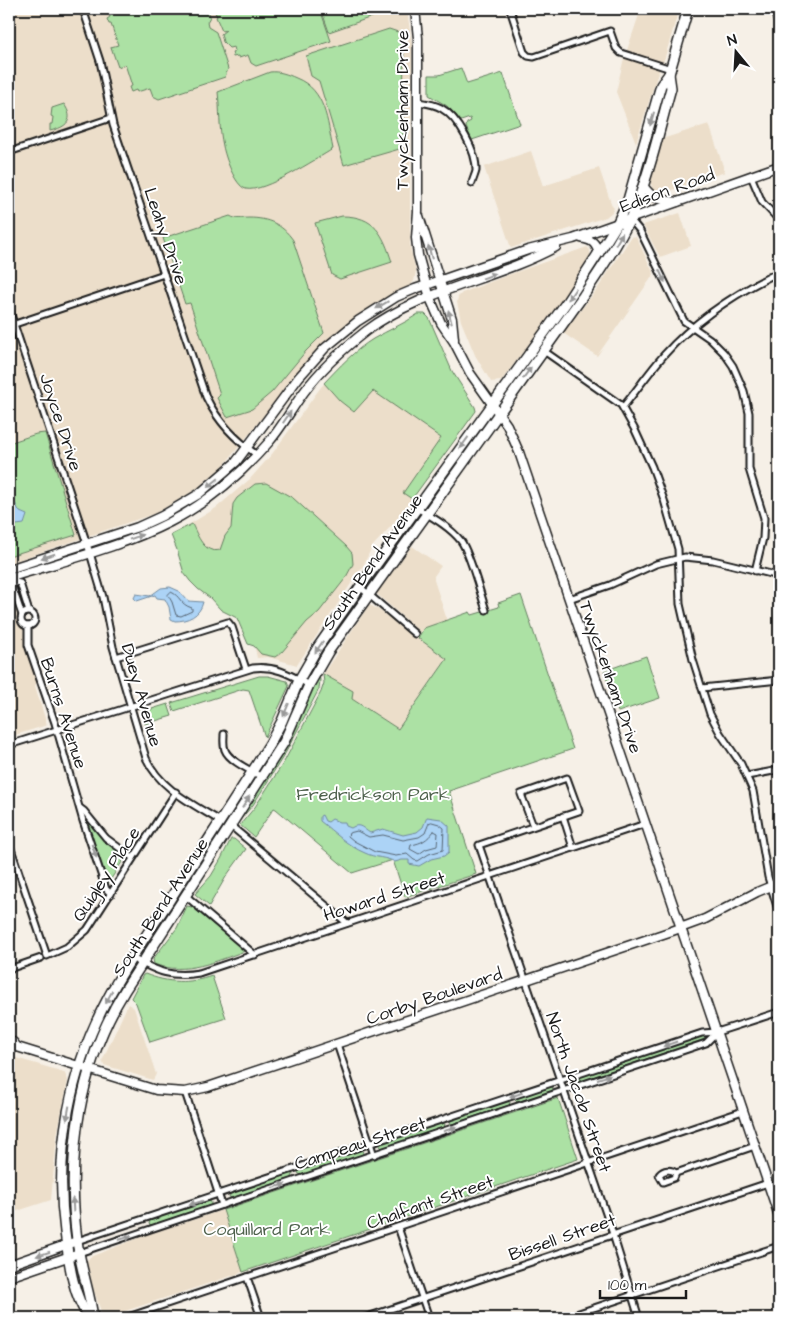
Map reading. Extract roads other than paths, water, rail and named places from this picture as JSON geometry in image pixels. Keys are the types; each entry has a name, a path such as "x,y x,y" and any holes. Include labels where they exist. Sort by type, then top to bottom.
{"main road":[{"name":"South Bend Avenue","path":"91,1318 81,1306 68,1257 62,1197 62,1165 68,1112 79,1066 98,1017 132,958 276,733 299,680 318,647 566,303 617,224 629,195 661,85 670,72 688,9"},
{"name":"South Bend Avenue","path":"91,1318 91,1302 77,1241 72,1188 75,1140 84,1091 97,1047 108,1020 284,742 309,685 328,652 595,278 630,219 643,185 671,88 670,72"}],"street":[{"name":"Leahy Drive","path":"83,9 100,61 111,118 201,382 213,412 230,432 257,455"},
{"name":"Twyckenham Drive","path":"414,9 418,38 418,211 416,238 418,255 426,285 441,323 454,342 470,373 512,434 519,452 779,1216"},
{"path":"510,9 524,52 528,56 534,57 610,31 616,48 621,53 670,72"},
{"path":"774,9 779,27"},
{"path":"418,102 441,108 459,124 474,160 476,172 472,182"},
{"path":"9,152 111,118"},
{"name":"Edison Road","path":"9,569 138,527 174,509 214,482 248,448 299,377 325,348 368,314 406,292 528,250 579,238 779,166"},
{"path":"751,176 762,202 779,220"},
{"path":"643,185 652,196 663,200 679,202"},
{"name":"Twyckenham Drive","path":"418,211 452,319 454,342"},
{"path":"630,219 640,231 684,322 710,339 724,353 739,378 747,402 750,424 749,469 762,508 764,524 763,538 754,571"},
{"path":"579,238 595,243 599,254"},
{"name":"Edison Road","path":"13,579 142,535 182,516 220,490 257,455 273,438 314,379 340,353 380,322 414,304 443,292 532,260 564,242"},
{"path":"622,407 651,370 692,328 718,307 748,288 779,272"},
{"path":"11,325 164,274"},
{"name":"Joyce Drive","path":"9,309 11,325 87,544"},
{"path":"544,351 622,407 645,451 659,484 673,530 678,558 678,593 681,614 702,688 714,722 747,776 757,805 770,886 779,913"},
{"path":"417,508 456,535 463,545 486,610"},
{"name":"Duey Avenue","path":"87,544 103,597 116,657 151,770 176,792 220,820"},
{"path":"569,599 610,585 656,564 678,558 691,557 713,560 779,576"},
{"path":"13,579 20,583 29,612 34,615 35,621 28,626 22,623 22,615 12,586 13,579"},
{"path":"360,587 416,634"},
{"path":"22,615 29,612"},
{"path":"116,657 228,622 232,626 246,670"},
{"name":"Burns Avenue","path":"28,626 28,645 57,730 79,807 106,888 111,894"},
{"path":"9,746 258,667 281,670 309,685"},
{"path":"702,688 779,680"},
{"path":"224,734 225,751 235,761 262,777"},
{"path":"747,776 779,770"},
{"path":"567,778 579,811 533,826 521,794 567,778"},
{"name":"Quigley Place","path":"9,969 67,947 82,935 111,894 176,792"},
{"name":"Burns Avenue","path":"79,807 106,838 133,858"},
{"path":"563,816 573,848"},
{"name":"Howard Street","path":"132,958 155,971 170,975 184,975 208,970 645,824"},
{"path":"231,826 347,924"},
{"name":"North Jacob Street","path":"533,826 479,844 640,1318"},
{"path":"9,843 44,957"},
{"name":"Corby Boulevard","path":"91,1070 156,1090 185,1092 226,1082 680,928 705,919 779,883"},
{"path":"186,896 255,955"},
{"name":"Campeau Street","path":"9,1266 77,1241 702,1033 717,1032 779,1012"},
{"name":"Campeau Street","path":"9,1277 706,1043 717,1032"},
{"path":"9,1041 13,1042 13,1047 91,1070"},
{"path":"337,1044 374,1155"},
{"path":"185,1092 222,1205"},
{"name":"Chalfant Street","path":"125,1318 743,1111"},
{"path":"676,1173 755,1146"},
{"name":"Bissell Street","path":"364,1318 768,1183"},
{"path":"398,1227 429,1318"},
{"path":"564,1318 779,1246"},
{"path":"247,1277 261,1318"}],"water":[{"path":"9,493 20,512 27,515 24,524 9,526"},
{"path":"170,587 179,591 188,601 203,602 199,611 188,619 175,621 171,619 169,607 165,599 157,598 155,595 137,601 134,598 136,594 150,596 161,588"},
{"path":"322,815 325,821 328,822 332,819 345,822 346,826 351,828 359,826 370,833 383,829 403,835 417,832 423,827 427,817 441,819 449,826 449,852 444,856 431,859 419,866 409,864 409,860 395,862 373,856 353,847 336,834 320,821 320,816"}],"park label":[{"name":"Fredrickson Park","path":"373,794"},
{"name":"Coquillard Park","path":"267,1229"}]}
